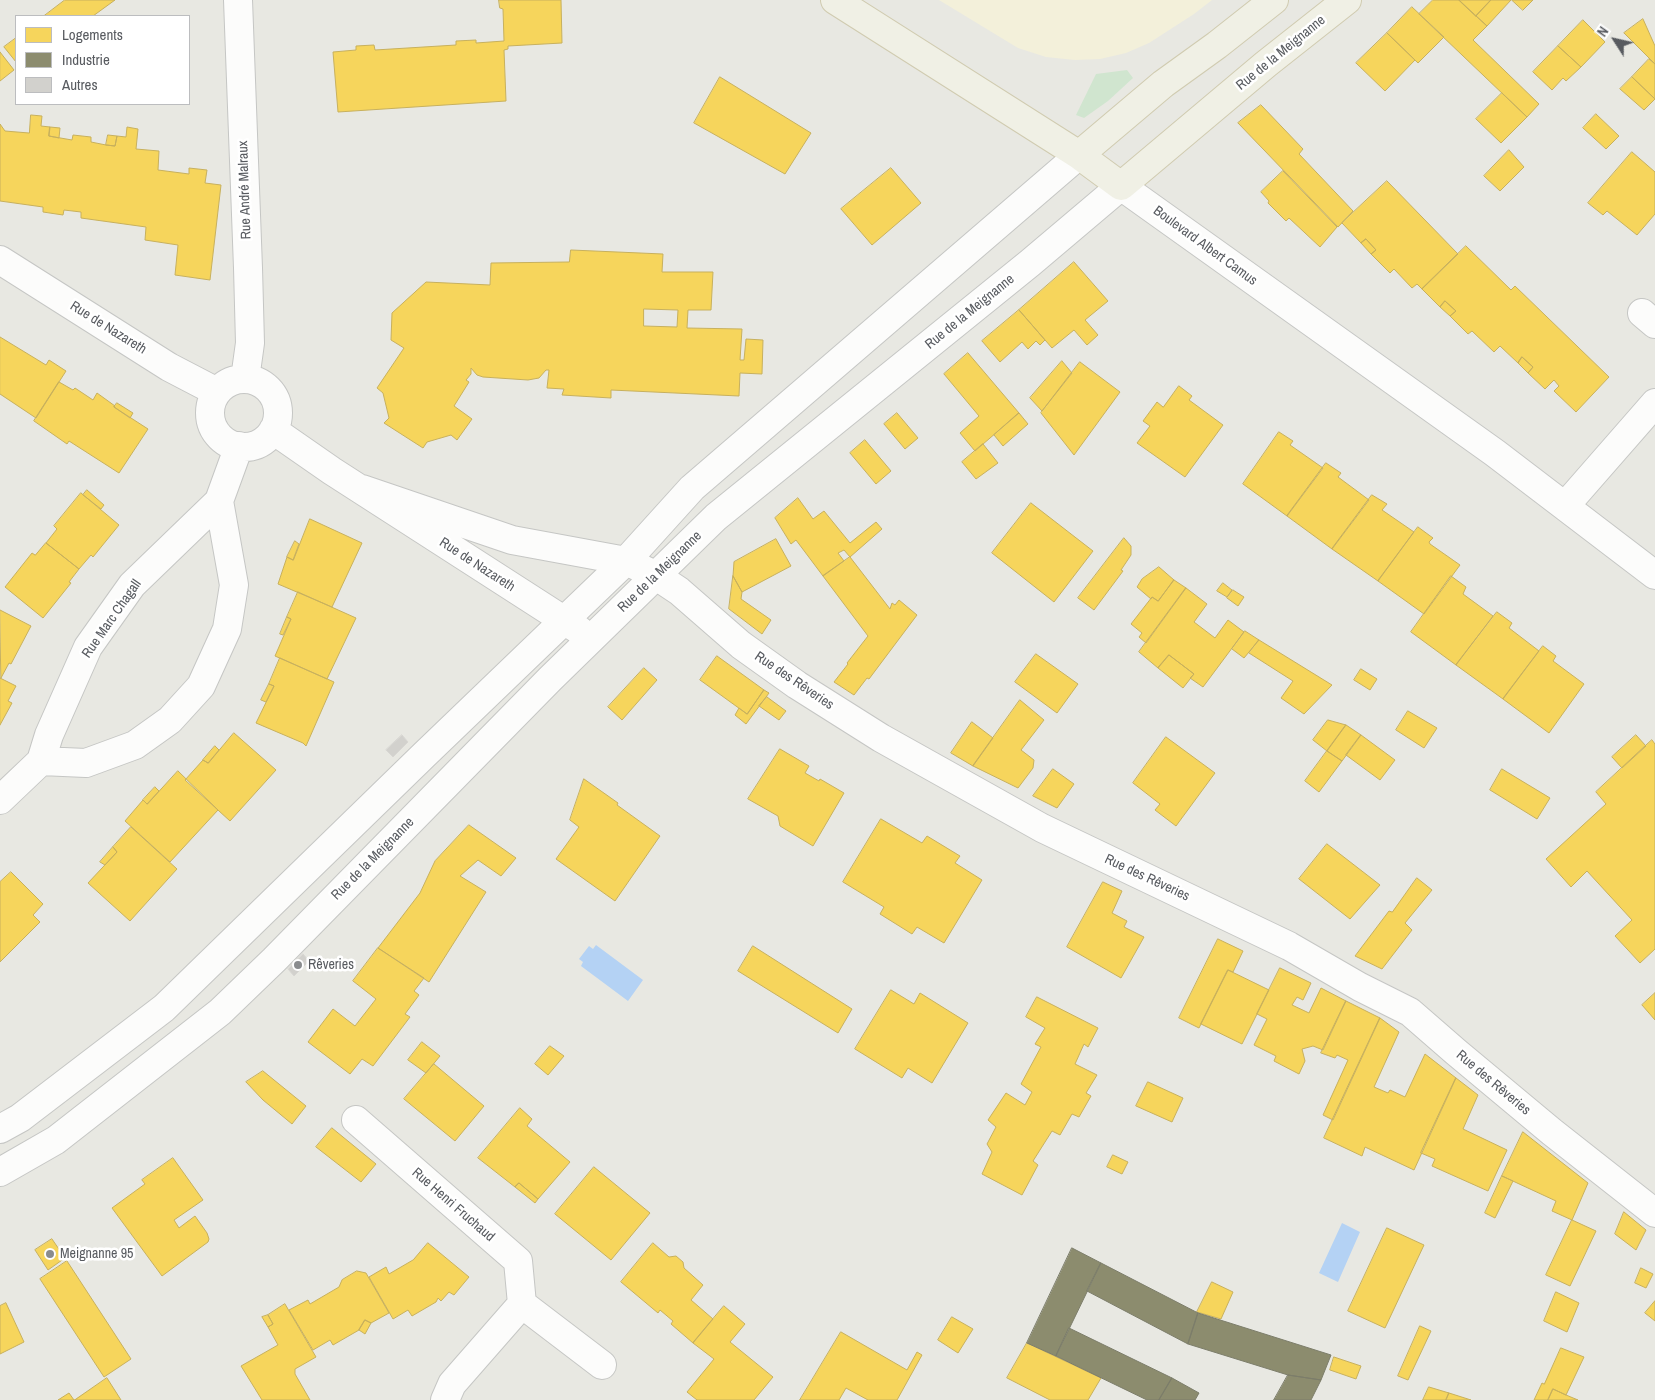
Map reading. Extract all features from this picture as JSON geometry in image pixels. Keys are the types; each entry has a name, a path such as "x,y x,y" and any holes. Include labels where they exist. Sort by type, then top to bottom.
{"main road":[{"name":"Boulevard Albert Camus","path":"834,0 1079,156 1121,186"},
{"path":"1079,156 1163,84 1274,0"},
{"name":"Rue de la Meignanne","path":"1121,186 1266,64 1347,0"}],"street":[{"name":"Rue André Malraux","path":"238,0 250,343 245,379"},
{"path":"0,1129 20,1118 164,1008 626,561 692,488 1079,156"},
{"name":"Boulevard Albert Camus","path":"1121,186 1495,453 1655,575"},
{"name":"Rue de la Meignanne","path":"0,1172 56,1140 220,1012 274,960 550,679 716,517 1030,264 1121,186"},
{"name":"Rue de Nazareth","path":"0,260 169,367 217,392"},
{"path":"245,379 262,384 269,389 277,404 278,413 273,430 268,437 261,442 248,446 239,446 225,440 214,429 211,410 213,399 223,386 234,380 245,379"},
{"path":"1565,506 1655,403"},
{"name":"Rue de Nazareth","path":"273,430 332,471 592,639"},
{"name":"Rue Marc Chagall","path":"219,501 234,586 227,629 201,686 170,720 135,745 86,763 41,761 48,735 88,647 132,585 219,501 239,446"},
{"name":"Rue de Nazareth","path":"362,489 512,540 626,561"},
{"name":"Rue des Rêveries","path":"626,561 655,575 679,591 741,645 797,685 881,738 1042,828 1289,946 1360,987 1410,1012 1508,1095 1655,1213"},
{"path":"0,800 41,761"},
{"name":"Rue Henri Fruchaud","path":"356,1120 518,1261 522,1304"},
{"path":"445,1400 452,1384 522,1304 602,1365"}],"shaded area":[{"path":"939,0 1212,0 1149,43 1126,53 1100,59 1075,60 1046,57 1018,48"}],"green space":[{"path":"1127,70 1133,78 1108,101 1084,118 1076,115 1096,74"}],"water":[{"path":"596,945 643,980 628,1001 581,966 583,962 579,959 589,946 593,949"},
{"path":"1342,1223 1360,1232 1338,1282 1319,1273"}],"building: Logements":[{"path":"65,0 115,0 94,15 45,15"},
{"path":"499,0 561,0 562,43 508,46 508,49 504,50 506,101 338,112 333,52 356,50 356,46 374,45 375,50 456,45 456,41 476,40 476,43 504,41 503,9 500,8"},
{"path":"1433,0 1459,0 1487,26 1473,40 1539,104 1527,117 1419,14"},
{"path":"1459,0 1491,0 1476,16"},
{"path":"1491,0 1511,0 1487,26 1476,16"},
{"path":"1512,0 1533,0 1523,10"},
{"path":"1412,7 1444,37 1418,63 1387,33"},
{"path":"1643,19 1655,46 1655,64 1624,33"},
{"path":"1583,20 1605,42 1581,67 1558,46"},
{"path":"1387,33 1415,60 1385,91 1356,63"},
{"path":"15,39 15,61 4,47"},
{"path":"1558,46 1581,67 1566,81 1563,78 1552,90 1533,72"},
{"path":"0,52 14,70 0,81"},
{"path":"1649,59 1655,64 1655,99 1632,77"},
{"path":"720,77 811,133 785,174 694,123"},
{"path":"1632,77 1655,99 1644,110 1620,89"},
{"path":"1502,93 1527,117 1501,143 1476,119"},
{"path":"1261,105 1303,149 1299,154 1353,211 1338,227 1238,123"},
{"path":"1596,114 1619,136 1606,149 1583,128"},
{"path":"31,115 42,116 41,126 50,127 49,136 72,140 73,135 91,137 91,142 106,145 115,146 117,136 126,137 127,127 138,129 136,149 159,151 158,170 189,174 189,168 207,170 205,183 221,185 210,280 175,275 178,245 145,240 146,227 81,218 81,212 64,210 63,215 43,212 43,207 0,201 0,124 5,131 29,133"},
{"path":"50,127 60,128 59,138 49,136"},
{"path":"108,135 117,136 115,146 106,145"},
{"path":"1509,150 1524,167 1500,191 1484,176"},
{"path":"1632,152 1655,172 1655,214 1637,235 1607,211 1603,215 1588,203"},
{"path":"891,168 921,203 872,245 841,209"},
{"path":"1283,171 1337,227 1320,247 1289,218 1286,221 1268,203 1269,201 1261,192"},
{"path":"1387,181 1458,254 1422,289 1417,284 1412,288 1394,269 1390,273 1371,254 1376,250 1366,239 1361,243 1342,223"},
{"path":"1366,239 1376,250 1371,254 1361,243"},
{"path":"1466,246 1511,290 1515,286 1609,377 1576,412 1554,391 1559,386 1554,380 1545,389 1528,373 1533,367 1522,357 1518,363 1500,346 1494,352 1472,331 1468,334 1450,316 1456,311 1445,301 1440,307 1422,289"},
{"path":"571,250 663,254 662,272 713,272 711,310 688,310 687,328 742,329 740,360 744,360 746,339 763,340 762,374 740,373 739,396 611,390 611,398 562,395 564,389 547,388 549,370 546,370 539,378 528,380 483,377 477,375 471,368 471,374 466,380 469,382 454,406 472,419 457,440 451,435 427,442 423,448 384,423 389,418 383,393 377,388 404,348 391,340 392,313 426,282 490,285 491,263 569,262","holes":["644,309 678,310 677,327 644,326"]},
{"path":"1074,262 1108,301 1085,320 1098,335 1087,345 1074,330 1052,348 1019,310"},
{"path":"1445,301 1456,311 1450,316 1440,307"},
{"path":"1019,310 1045,340 1040,345 1036,341 1028,349 1022,342 1000,362 982,341"},
{"path":"0,337 46,365 49,360 66,371 36,418 0,394"},
{"path":"968,353 1019,413 975,451 960,433 979,416 944,374"},
{"path":"1522,357 1533,367 1528,373 1518,363"},
{"path":"1062,361 1072,373 1042,411 1030,398"},
{"path":"1080,362 1120,392 1074,455 1041,413"},
{"path":"59,382 73,390 75,388 93,400 97,393 114,407 148,429 119,473 69,441 67,444 34,421"},
{"path":"1179,386 1192,396 1189,400 1223,425 1185,477 1137,443 1150,426 1143,421 1157,402 1163,407"},
{"path":"117,403 133,413 130,418 114,407"},
{"path":"897,413 918,438 905,449 884,424"},
{"path":"1019,413 1028,424 1003,446 994,435"},
{"path":"1279,432 1293,441 1290,445 1323,468 1287,516 1243,484"},
{"path":"865,440 891,471 876,484 850,453"},
{"path":"983,444 998,463 976,479 962,462"},
{"path":"1326,463 1341,473 1338,477 1369,500 1332,549 1287,516"},
{"path":"87,490 104,505 101,509 83,495"},
{"path":"81,493 119,525 93,557 91,555 79,569 46,543 57,529 54,526"},
{"path":"1372,495 1387,504 1382,510 1414,532 1378,581 1332,549"},
{"path":"798,498 813,519 824,511 850,543 876,522 882,529 850,557 844,550 838,553 844,561 823,576 796,540 791,544 775,518"},
{"path":"1031,503 1093,551 1054,602 992,553"},
{"path":"310,519 362,543 332,607 278,584 287,557 293,560"},
{"path":"1418,527 1433,538 1429,542 1430,544 1460,565 1424,614 1378,581"},
{"path":"1124,538 1131,546 1131,555 1121,570 1123,571 1094,610 1078,598"},
{"path":"776,539 791,566 742,592 733,576 734,562"},
{"path":"295,541 299,544 293,560 287,557"},
{"path":"46,543 79,569 69,582 71,583 43,618 5,587 32,553 35,555"},
{"path":"850,557 890,609 892,603 895,605 899,600 917,615 869,679 867,678 854,695 834,682 868,636 823,576"},
{"path":"1159,567 1174,580 1158,601 1152,597 1151,599 1137,587 1142,579"},
{"path":"733,576 742,592 741,599 771,620 762,634 729,609"},
{"path":"1451,576 1466,587 1463,594 1493,616 1456,665 1411,632"},
{"path":"1174,580 1186,588 1146,643 1139,637 1142,633 1131,624 1152,597 1158,601"},
{"path":"1223,583 1232,590 1227,597 1217,591"},
{"path":"1186,588 1207,604 1194,622 1215,638 1228,620 1244,632 1203,687 1190,678 1194,674 1169,655 1158,668 1139,652"},
{"path":"1233,590 1244,597 1238,606 1227,598"},
{"path":"298,592 356,618 327,679 275,656 291,619 287,617"},
{"path":"0,610 31,626 11,664 9,663 1,678"},
{"path":"1497,612 1512,623 1509,628 1539,651 1503,699 1456,665"},
{"path":"287,617 291,619 283,635 280,634"},
{"path":"1245,631 1259,640 1244,658 1232,649"},
{"path":"1259,640 1332,685 1304,714 1281,698 1293,681 1249,653"},
{"path":"1543,646 1556,656 1553,661 1584,684 1549,733 1503,699"},
{"path":"1036,654 1078,684 1057,713 1015,682"},
{"path":"1169,655 1194,674 1183,688 1158,668"},
{"path":"717,656 764,690 747,714 700,680"},
{"path":"280,658 334,682 306,746 256,723 274,686 269,684"},
{"path":"644,668 657,680 622,720 608,707"},
{"path":"1361,669 1377,679 1370,690 1354,680"},
{"path":"0,678 16,686 8,701 12,703 0,725"},
{"path":"269,684 274,686 266,702 261,700"},
{"path":"764,690 769,693 746,724 735,715 739,708 747,714"},
{"path":"767,697 786,711 779,720 759,706"},
{"path":"1020,700 1044,720 1021,750 1034,760 1033,768 1018,788 973,766"},
{"path":"1408,711 1437,728 1424,748 1396,730"},
{"path":"1328,720 1346,725 1327,751 1313,740"},
{"path":"972,722 993,738 973,766 951,753"},
{"path":"1346,725 1361,735 1342,761 1327,751"},
{"path":"234,733 276,770 230,821 185,780 203,760 208,763"},
{"path":"1361,735 1395,760 1380,780 1346,755"},
{"path":"1636,735 1646,746 1622,768 1612,757"},
{"path":"1166,737 1215,773 1176,826 1155,810 1160,804 1133,783"},
{"path":"1652,740 1655,744 1655,949 1640,963 1615,936 1632,920 1587,871 1571,887 1546,859 1606,804 1596,792"},
{"path":"215,746 219,750 208,763 203,760"},
{"path":"780,749 809,766 805,773 819,781 820,779 844,793 813,846 780,826 778,816 748,799"},
{"path":"1327,751 1342,761 1319,792 1305,781"},
{"path":"1053,769 1074,784 1057,808 1033,796"},
{"path":"1502,769 1550,798 1537,819 1490,790"},
{"path":"178,771 218,810 170,862 125,821 143,800 147,804"},
{"path":"584,779 660,836 615,901 556,859 579,827 570,820"},
{"path":"155,787 159,791 147,804 143,800"},
{"path":"881,819 922,843 927,836 960,856 955,863 982,880 944,943 917,927 912,934 880,914 884,907 843,882"},
{"path":"469,825 516,858 501,876 478,860 460,876 486,892 429,982 378,948 420,893 435,861"},
{"path":"131,827 177,869 130,921 88,883 117,852 113,847"},
{"path":"1327,844 1380,885 1350,919 1299,879"},
{"path":"113,847 117,852 105,865 100,862"},
{"path":"11,872 43,904 33,915 40,922 0,962 0,882"},
{"path":"1417,878 1432,890 1405,923 1412,930 1382,969 1355,956 1389,911 1392,912"},
{"path":"1103,882 1122,891 1112,913 1127,921 1124,927 1144,937 1121,978 1067,947"},
{"path":"1218,939 1243,951 1233,972 1228,970 1199,1028 1179,1018"},
{"path":"753,946 852,1009 838,1033 738,971"},
{"path":"378,948 424,978 414,991 419,995 405,1014 410,1017 373,1066 362,1059 350,1074 308,1042 333,1009 355,1026 376,999 353,981"},
{"path":"1280,968 1311,983 1303,1000 1297,997 1292,1005 1309,1013 1321,988 1346,1001 1323,1050 1313,1046 1302,1049 1305,1061 1299,1074 1274,1061 1276,1056 1254,1045 1267,1019 1257,1014"},
{"path":"1228,970 1269,990 1242,1044 1201,1024"},
{"path":"891,990 914,1004 920,993 968,1023 932,1083 908,1068 902,1078 855,1049"},
{"path":"1655,993 1655,1020 1642,1005"},
{"path":"1037,997 1098,1028 1088,1047 1084,1044 1075,1064 1097,1075 1086,1093 1091,1096 1079,1117 1072,1114 1060,1135 1052,1131 1033,1161 1038,1165 1022,1195 982,1174 992,1152 987,1144 996,1127 988,1120 1006,1093 1025,1105 1032,1092 1021,1084 1041,1047 1035,1044 1045,1028 1026,1017"},
{"path":"1346,1001 1380,1018 1333,1120 1323,1115 1348,1060 1337,1055 1335,1058 1321,1053"},
{"path":"1380,1018 1399,1032 1374,1087 1388,1093 1390,1090 1405,1097 1425,1054 1456,1078 1414,1170 1365,1147 1362,1156 1324,1138"},
{"path":"422,1042 440,1056 426,1073 408,1060"},
{"path":"550,1046 564,1056 548,1075 535,1064"},
{"path":"434,1064 484,1106 455,1141 404,1099"},
{"path":"263,1071 306,1106 292,1124 263,1100 246,1082"},
{"path":"1456,1078 1478,1095 1463,1129 1507,1150 1488,1191 1432,1166 1435,1159 1421,1153"},
{"path":"1148,1082 1183,1098 1172,1122 1136,1106"},
{"path":"520,1108 532,1119 527,1126 570,1162 538,1199 519,1183 515,1187 478,1158"},
{"path":"332,1128 376,1164 361,1182 316,1147"},
{"path":"1523,1132 1588,1183 1572,1220 1552,1211 1556,1201 1502,1176"},
{"path":"1113,1155 1128,1162 1122,1174 1107,1167"},
{"path":"173,1158 203,1200 174,1220 179,1228 195,1216 209,1239 208,1242 162,1276 112,1208 145,1184 142,1180"},
{"path":"594,1167 650,1213 611,1260 555,1214"},
{"path":"1502,1176 1513,1181 1495,1218 1485,1213"},
{"path":"519,1183 538,1199 535,1203 515,1187"},
{"path":"1624,1212 1646,1230 1636,1250 1615,1234"},
{"path":"1572,1220 1596,1231 1570,1286 1546,1275"},
{"path":"1387,1228 1424,1245 1385,1328 1348,1311"},
{"name":"Meignanne 95","path":"52,1239 65,1258 48,1270 35,1250"},
{"path":"428,1243 469,1277 454,1295 449,1292 441,1301 438,1298 436,1302 412,1316 408,1310 393,1319 369,1277 386,1267 389,1274 413,1260"},
{"path":"653,1243 669,1257 676,1256 683,1262 684,1268 703,1285 691,1300 713,1319 693,1343 671,1324 673,1321 660,1310 658,1313 621,1282"},
{"path":"67,1261 131,1359 104,1377 40,1279"},
{"path":"1641,1268 1653,1274 1646,1288 1635,1283"},
{"path":"357,1271 366,1273 389,1313 371,1323 365,1320 359,1330 333,1345 330,1340 313,1350 289,1310 308,1300 310,1304 339,1287 342,1280"},
{"path":"1212,1282 1233,1292 1221,1319 1197,1312"},
{"path":"1556,1292 1579,1303 1567,1332 1544,1321"},
{"path":"1655,1301 1655,1321 1645,1313"},
{"path":"6,1303 24,1342 0,1354 0,1306"},
{"path":"285,1304 316,1357 295,1369 295,1374 310,1400 262,1400 241,1366 278,1345 268,1327 273,1324 268,1315"},
{"path":"724,1306 745,1324 730,1342 773,1377 754,1400 697,1400 687,1392 714,1359 693,1343"},
{"path":"268,1315 273,1324 268,1327 262,1317"},
{"path":"952,1317 973,1329 958,1353 938,1340"},
{"path":"365,1320 371,1323 365,1334 359,1330"},
{"path":"1420,1326 1431,1331 1408,1380 1398,1376"},
{"path":"841,1332 907,1370 917,1352 922,1355 897,1400 868,1400 846,1388 839,1400 800,1400"},
{"path":"1027,1343 1101,1378 1088,1400 1050,1400 1007,1378"},
{"path":"1561,1348 1584,1357 1566,1395 1553,1389 1548,1400 1534,1400 1542,1383 1544,1384"},
{"path":"1334,1357 1361,1366 1356,1379 1330,1370"},
{"path":"107,1378 121,1400 74,1400"},
{"path":"1429,1387 1449,1393 1446,1400 1423,1400"},
{"path":"1553,1389 1566,1395 1578,1400 1548,1400"},
{"path":"69,1393 74,1400 58,1400"},
{"path":"1449,1393 1471,1400 1446,1400"}],"building: Industrie":[{"path":"1072,1248 1101,1263 1056,1356 1027,1343"},
{"path":"1101,1263 1198,1313 1188,1344 1087,1291"},
{"path":"1198,1313 1331,1355 1321,1380 1288,1375 1188,1344"},
{"path":"1069,1328 1172,1378 1159,1400 1147,1400 1056,1356"},
{"path":"1288,1375 1321,1380 1311,1400 1274,1400"},
{"path":"1172,1378 1199,1393 1195,1400 1159,1400"}],"building: Autres":[{"path":"402,735 408,742 393,757 386,750"},
{"path":"303,954 309,961 294,976 288,969"}],"place":[{"name":"Rêveries","path":"298,965"},
{"name":"Meignanne 95","path":"50,1254"}]}
